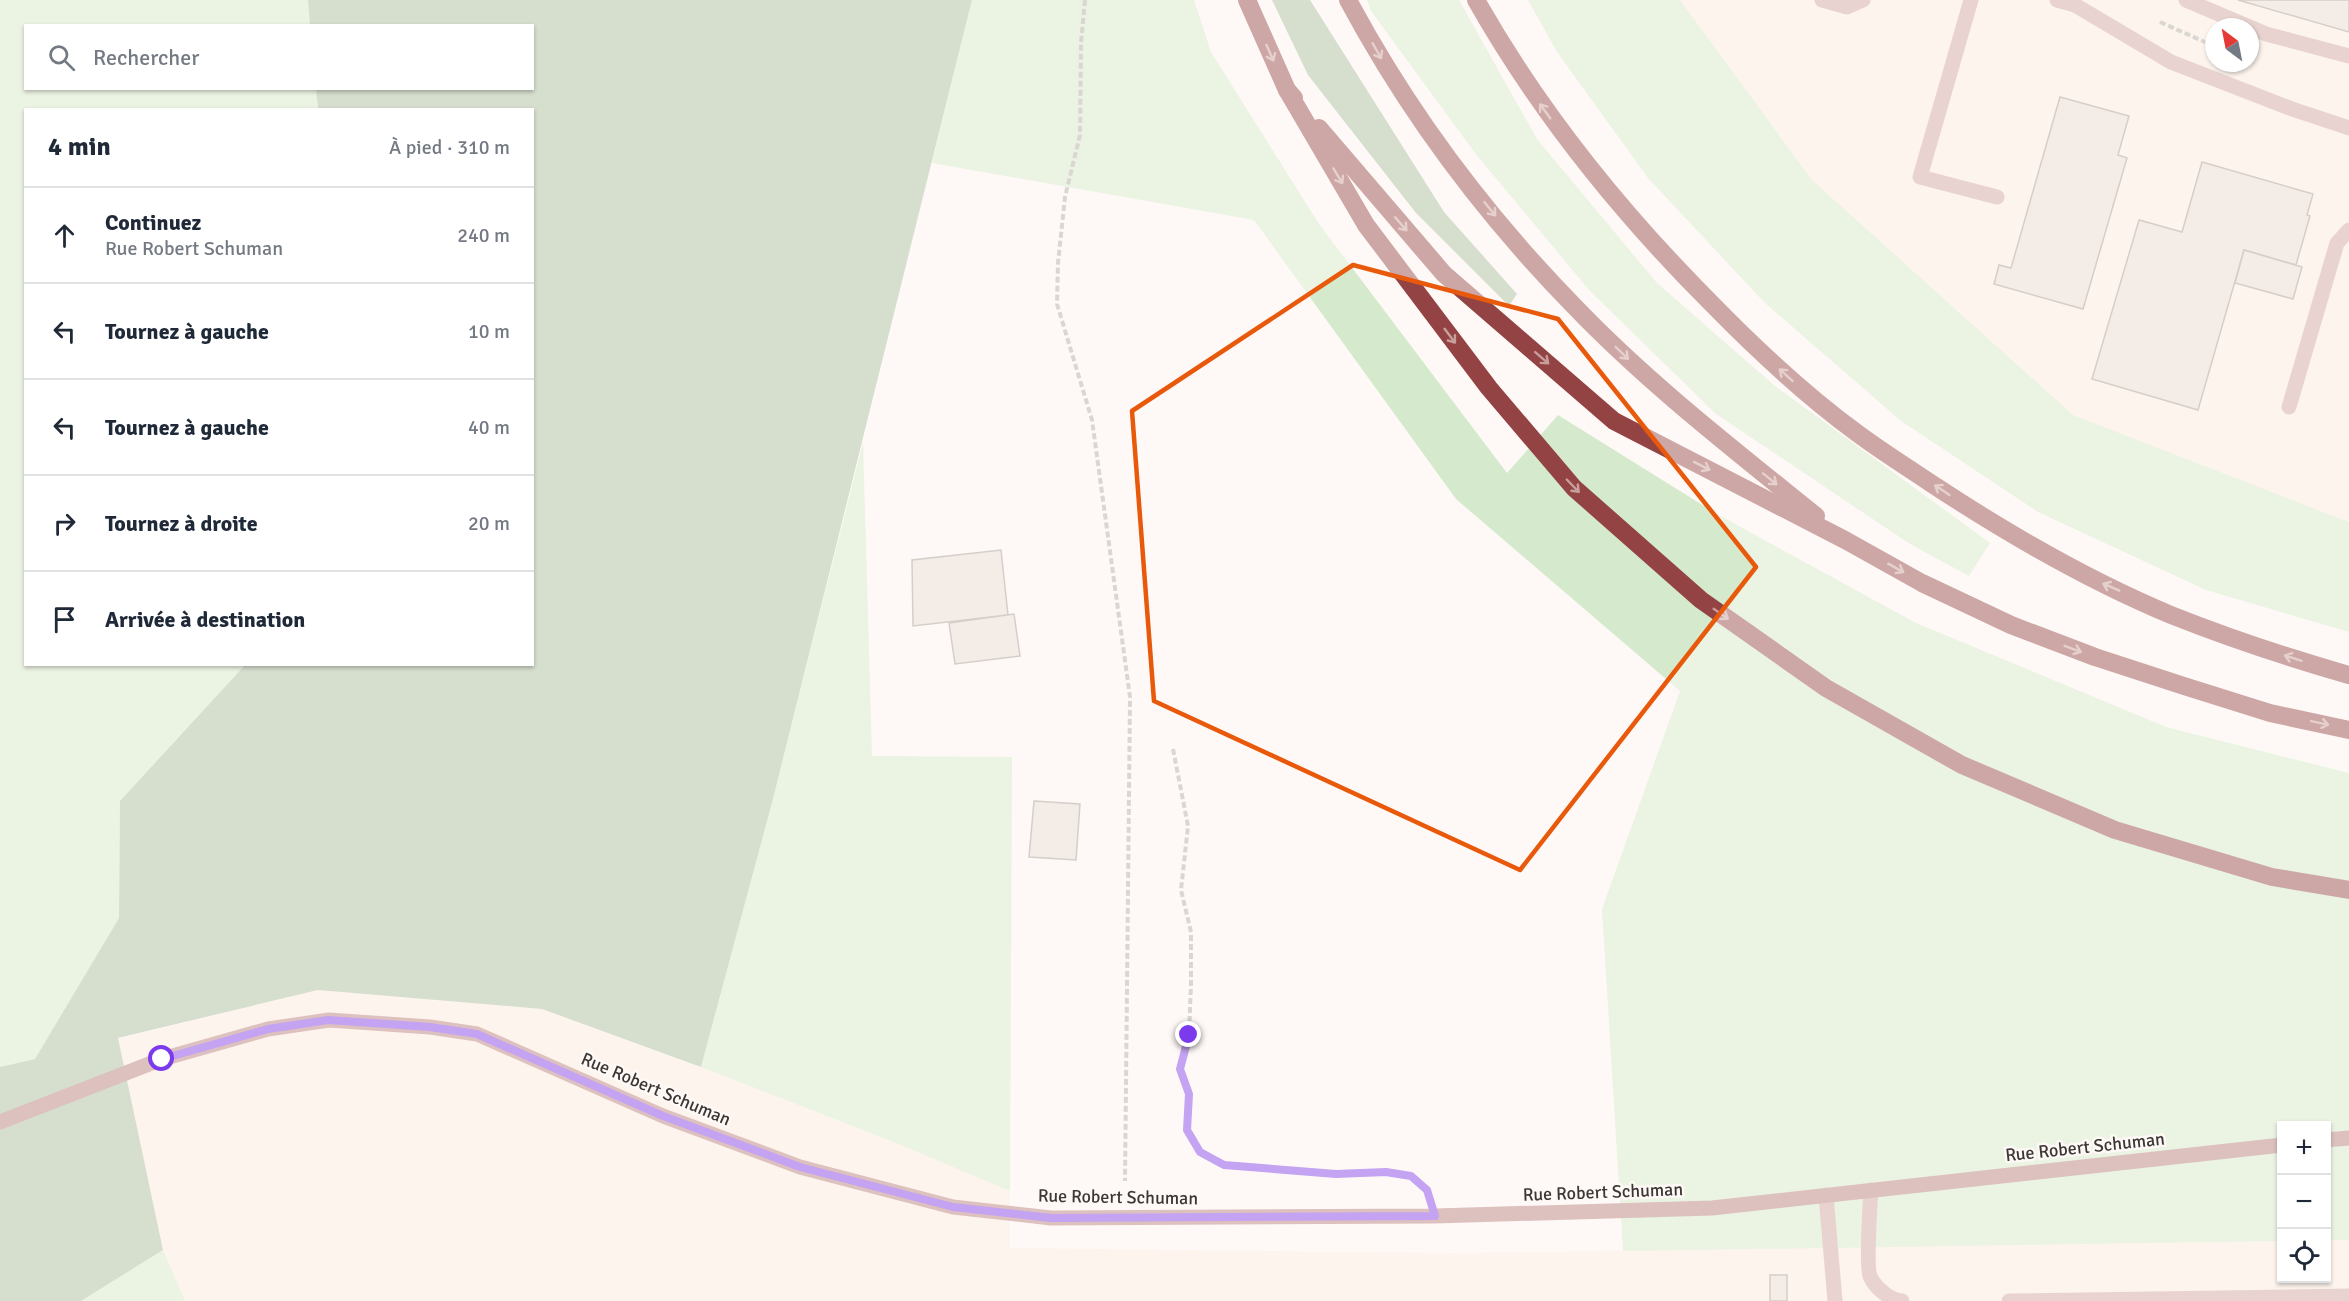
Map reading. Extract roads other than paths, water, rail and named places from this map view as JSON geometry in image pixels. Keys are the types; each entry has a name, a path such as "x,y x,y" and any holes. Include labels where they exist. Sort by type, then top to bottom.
{"highway":[{"path":"1246,0 1287,90 1366,225 1489,388 1574,488 1701,600 1826,688 1962,765 2115,830 2272,877 2349,890"},
{"path":"1348,0 1399,88 1445,153 1531,260 1628,358 1728,445 1845,540"},
{"path":"1476,0 1506,53 1543,108 1580,158 1637,225 1743,336 1856,433 1972,510 2036,548 2101,582 2170,614 2240,641 2349,675"},
{"path":"1287,90 1444,274 1614,421 1845,540 1922,583 2012,625 2173,683 2270,713 2349,730"}],"street":[{"path":"1822,0 1847,7 1863,0"},
{"path":"1971,0 1920,177 1997,197"},
{"path":"2057,0 2074,5 2170,62 2292,109 2349,128"},
{"path":"2186,0 2266,34 2349,56"},
{"path":"2289,407 2337,243 2349,230"},
{"name":"Rue Robert Schuman","path":"0,1122 162,1059 268,1029 328,1020 430,1027 477,1034 663,1116 800,1167 953,1207 1051,1218 1435,1216 1712,1208 2277,1146"},
{"path":"2331,1140 2349,1138"},
{"path":"1870,1190 1869,1275 1877,1287 1894,1300 1902,1301"},
{"path":"1826,1196 1835,1301"},
{"path":"2009,1301 2349,1296"}]}
